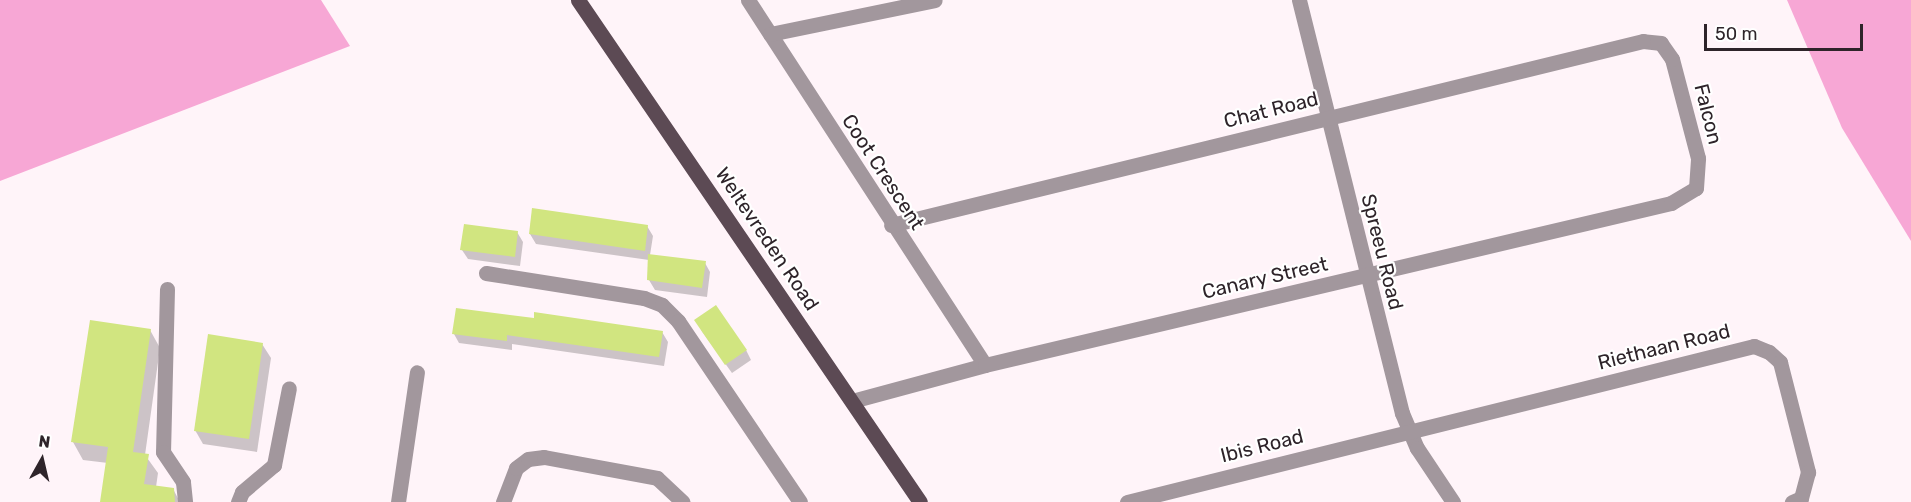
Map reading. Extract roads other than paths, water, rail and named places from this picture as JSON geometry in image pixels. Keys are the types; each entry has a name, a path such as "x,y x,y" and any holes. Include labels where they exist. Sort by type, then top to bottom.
{"main road":[{"name":"Weltevreden Road","path":"578,0 920,502"}],"street":[{"name":"Coot Crescent","path":"748,0 891,225 985,365"},
{"path":"770,34 935,0"},
{"name":"Spreeu Road","path":"1299,0 1366,276 1408,431 1453,502"},
{"name":"Chat Road","path":"891,225 1643,41 1661,43"},
{"name":"Falcon","path":"1661,43 1672,59 1698,158 1699,177 1688,196"},
{"name":"Canary Street","path":"852,401 985,365 1671,203 1688,196"},
{"path":"486,273 644,298 662,305 678,321 800,502"},
{"path":"167,290 163,452 186,488 185,502"},
{"name":"Riethaan Road","path":"1408,431 1754,346 1769,352 1780,362 1808,472 1801,498 1792,502"},
{"path":"398,502 417,372"},
{"path":"238,502 242,492 274,465 289,388"},
{"name":"Ibis Road","path":"1127,502 1408,431"},
{"path":"503,502 516,468 528,459 544,457 657,478 683,502"}]}
